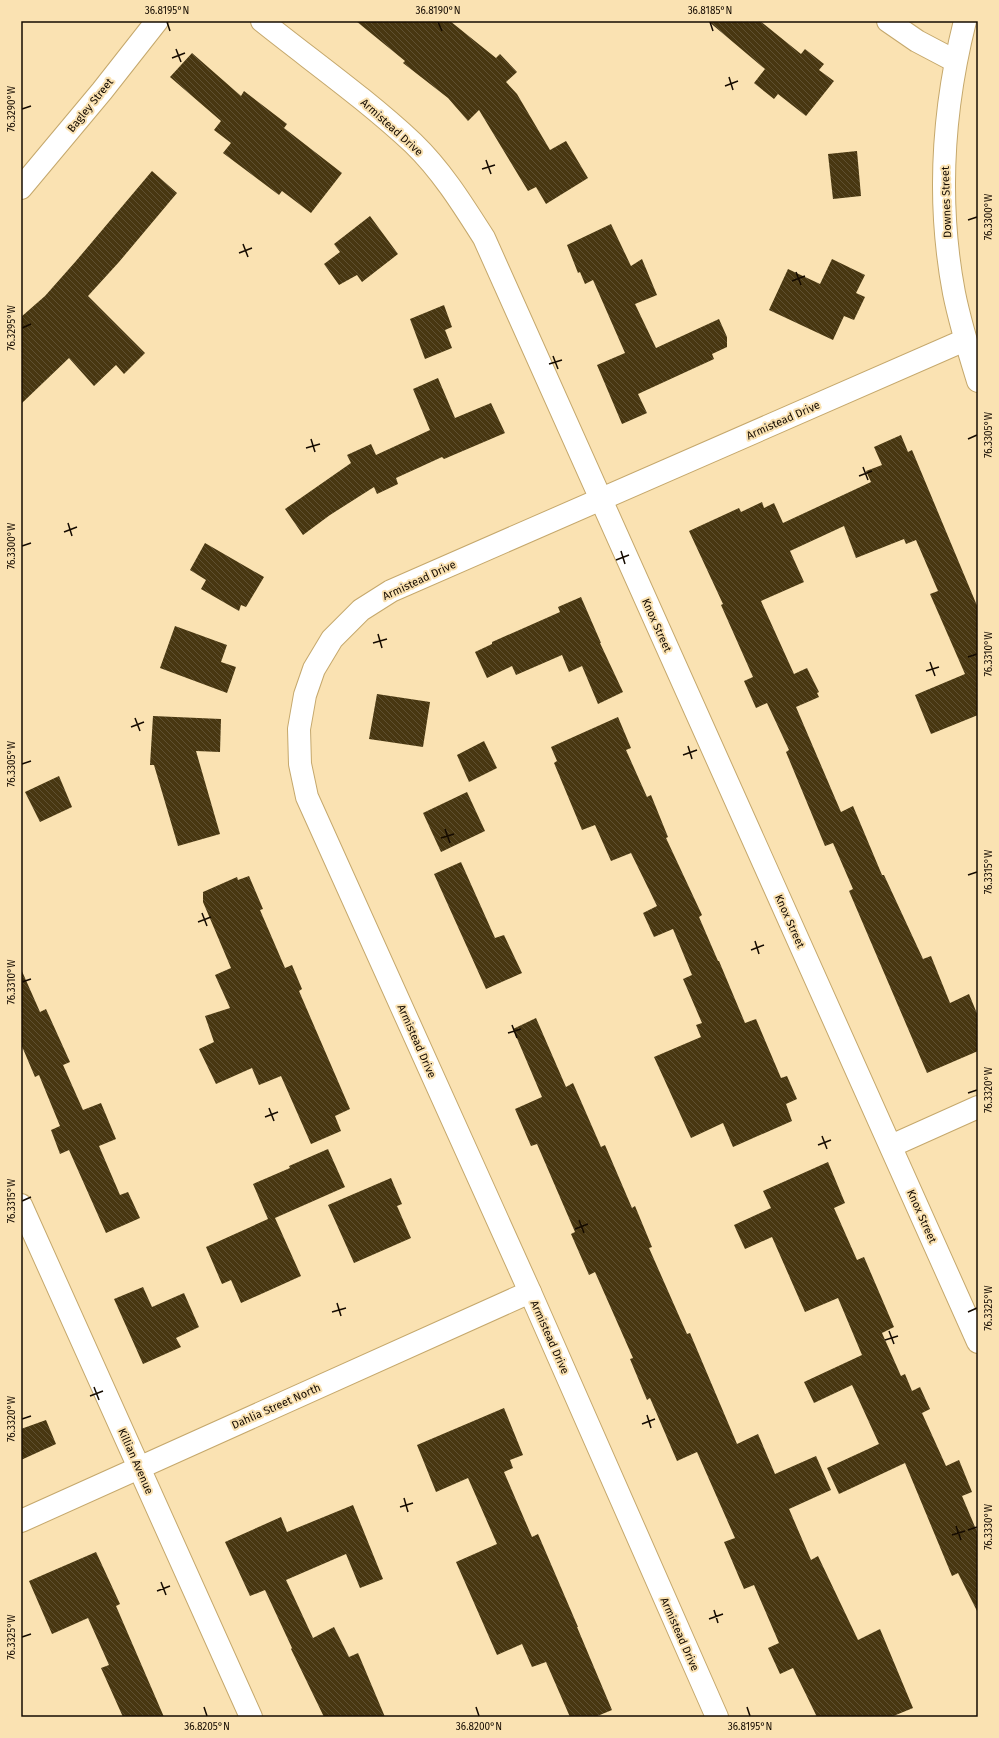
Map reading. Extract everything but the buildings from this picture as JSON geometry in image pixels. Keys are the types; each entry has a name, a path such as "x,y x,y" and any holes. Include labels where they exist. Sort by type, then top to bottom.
{"street":[{"name":"Bagley Street","path":"21,188 102,91 157,21"},
{"name":"Armistead Drive","path":"262,21 373,109 414,144 449,184 484,238 601,500"},
{"path":"888,21 917,41 955,60"},
{"name":"Downes Street","path":"965,21 955,60 944,156 945,224 954,292 965,340 978,381"},
{"name":"Armistead Drive","path":"717,1717 530,1292 307,797 300,764 299,729 305,695 314,669 332,640 361,610 391,591 965,340"},
{"name":"Knox Street","path":"601,500 978,1342"},
{"path":"891,1146 978,1107"},
{"name":"Killian Avenue","path":"21,1205 251,1717"},
{"name":"Dahlia Street North","path":"21,1521 530,1292"}]}
